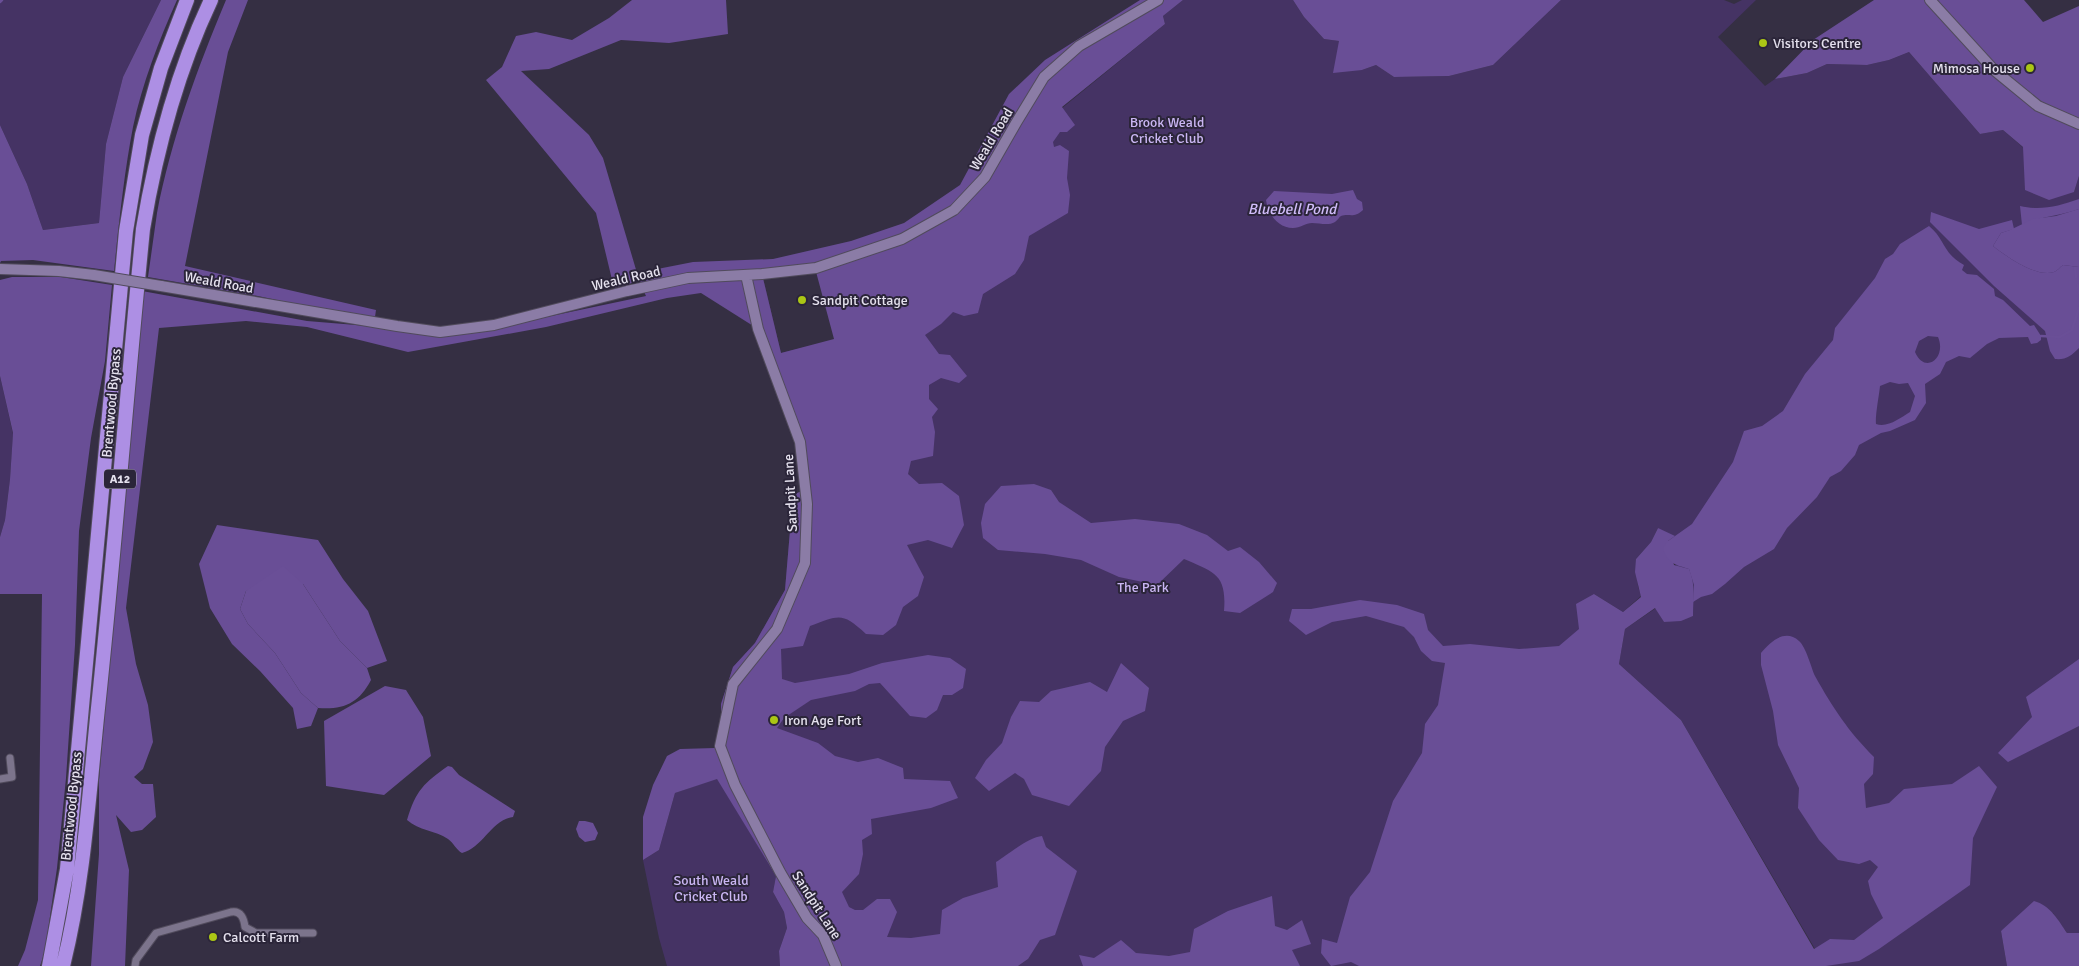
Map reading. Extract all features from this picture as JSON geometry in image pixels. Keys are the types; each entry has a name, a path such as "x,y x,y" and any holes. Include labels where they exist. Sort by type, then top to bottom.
{"highway":[{"name":"Brentwood Bypass","path":"49,966 67,869 126,231 142,135 161,68 187,0"},
{"name":"Brentwood Bypass","path":"63,966 71,934 84,844 103,665 143,229 150,189 172,108 185,66 211,0"}],"street":[{"name":"Weald Road","path":"0,269 51,270 94,275 440,332 502,323 627,291 688,278 746,275 814,268 902,239 954,210 985,177 1044,76 1079,46 1157,0"},
{"path":"1930,0 1994,70 2038,106 2079,124"},
{"name":"Sandpit Lane","path":"746,275 758,329 800,442 807,504 805,563 777,629 733,684 720,746 736,785 780,872 808,918 823,935 836,966"},
{"path":"0,780 12,777 10,758"},
{"path":"135,966 136,960 156,933 235,911 244,919 245,927 256,934 313,933"}],"green space":[{"path":"0,0 161,0 123,77 106,144 99,223 43,230 27,184 0,125"},
{"path":"1183,0 1293,0 1304,17 1324,39 1339,41 1362,70 1376,65 1394,77 1449,76 1493,65 1561,0 1724,0 1734,4 1742,0 1756,0 1718,37 1765,86 1775,79 1807,73 1827,64 1867,65 1889,60 1909,52 1980,134 2003,130 2074,192 2079,176 2079,933 2067,933 2053,913 2001,931 2007,966 1825,966 1681,720 1619,664 1625,629 1656,608 1664,622 1693,616 1693,602 1658,528 1651,542 1636,559 1638,586 1641,596 1623,612 1594,594 1591,629 1403,966 1018,966 1028,959 867,966 721,704 733,667 755,643 785,590 793,495 806,489 762,274 781,353 834,340 902,239 1165,24 1163,16"},
{"path":"0,376 13,434 5,520 0,537"},
{"name":"South Weald Cricket Club","path":"717,778 776,876 773,892 784,912 787,928 779,951 780,966 667,966 659,938 643,860 659,850 675,793"}],"shaded area":[{"path":"161,0 177,0 152,62 133,127 124,180 114,271 33,260 1,261 0,263 0,125 27,184 43,230 99,223 106,144 123,77"},
{"path":"226,0 248,0 228,52 185,266 376,310 375,317 323,310 258,296 148,277 157,213 177,132 195,78"},
{"path":"632,0 726,0 728,34 669,43 621,40 549,69 521,71 589,135 603,158 637,273 693,262 773,259 851,241 904,223 960,185 1009,94 1045,60 1140,0 1183,0 1163,16 1165,24 1062,107 1075,125 1067,132 1060,132 1053,142 1054,147 1060,145 1069,151 1067,178 1070,195 1068,213 1029,236 1024,260 1015,274 983,294 978,313 964,316 953,312 941,324 925,335 939,354 950,355 967,376 959,383 941,378 929,385 929,399 938,409 932,417 935,432 933,456 911,461 908,474 919,484 942,483 959,496 964,525 952,548 928,540 907,545 924,577 918,596 903,607 896,625 883,635 866,634 846,619 835,618 810,626 803,646 781,649 782,679 795,683 849,674 882,663 928,655 950,658 966,669 963,688 952,695 943,695 937,710 926,718 910,716 880,683 869,684 855,691 811,700 784,718 777,728 818,743 835,756 858,762 878,758 903,768 904,779 950,781 958,798 931,808 871,819 872,834 862,840 863,854 859,874 842,892 849,907 855,910 863,910 877,899 890,899 897,912 887,937 911,938 940,934 942,910 963,898 998,887 996,862 1025,843 1042,836 1046,847 1077,871 1055,935 1040,940 1028,959 1018,966 780,966 779,951 787,928 784,912 773,892 776,876 717,779 675,793 659,850 643,860 643,817 653,785 667,756 680,749 715,748 721,722 721,704 733,667 755,643 785,590 793,495 806,489 800,442 758,329 701,293 667,298 546,327 408,352 307,327 246,321 159,328 126,608 136,664 148,705 153,742 143,769 134,777 142,784 153,784 156,817 142,830 131,832 116,815 129,870 125,966 91,966 99,854 99,780 142,291 307,321 368,326 417,334 446,335 518,323 646,296 639,281 614,288 596,213 486,80 502,67 516,36 536,32 572,40 609,18","holes":["815,268 834,339 781,353 762,274"]},
{"path":"1293,0 1561,0 1493,65 1449,76 1394,77 1376,65 1362,70 1333,73 1339,41 1324,39 1304,17"},
{"path":"1874,0 2024,0 2043,22 2079,6 2079,176 2074,192 2049,200 2025,190 2023,147 2003,130 1980,134 1909,52 1889,60 1867,65 1827,64 1807,73 1775,79 1813,40"},
{"path":"2079,199 2079,209 2022,225 2020,206 2050,207"},
{"path":"1931,212 1979,229 2012,220 2014,229 2001,233 1993,246 2005,255 2039,272 2054,272 2063,265 2079,267 2079,348 2068,357 2055,359 2050,351 2045,331 1994,286 1930,222"},
{"path":"12,277 61,277 112,285 105,361 91,438 79,531 75,645 66,778 57,868 45,951 40,966 18,966 25,950 38,900 42,594 0,594 0,537 5,520 13,433 0,376 0,280"},
{"path":"1034,484 1051,490 1059,502 1091,523 1135,519 1179,524 1207,535 1228,551 1240,547 1259,562 1277,583 1273,592 1240,613 1224,611 1221,582 1211,571 1184,559 1157,585 1119,577 1081,560 1045,554 998,550 983,538 981,523 985,504 1001,486"},
{"path":"217,525 318,540 343,579 368,611 387,661 367,668 340,641 303,584 246,591 240,609 248,624 275,653 301,693 318,708 311,726 297,729 293,708 260,671 232,644 210,608 199,564"},
{"path":"1658,528 1675,536 1668,541 1674,565 1689,569 1693,587 1693,616 1681,621 1664,622 1655,608 1625,629 1619,664 1681,720 1814,949 1830,939 1854,940 1883,918 1871,894 1868,881 1878,867 1870,860 1859,864 1838,860 1819,840 1798,808 1799,788 1778,745 1773,711 1761,665 1761,653 1778,638 1783,636 1794,637 1802,644 1815,676 1835,709 1856,738 1874,757 1873,774 1864,784 1866,808 1889,803 1904,789 1952,784 1979,766 1997,787 1973,838 1970,885 1859,961 1826,966 1359,966 1351,962 1331,966 1321,953 1322,939 1337,943 1350,897 1370,872 1393,801 1422,753 1425,724 1438,705 1445,663 1432,661 1421,651 1414,637 1404,627 1366,616 1332,622 1306,635 1289,621 1292,609 1311,609 1360,600 1397,605 1424,614 1428,630 1443,646 1470,644 1519,649 1559,646 1579,629 1576,604 1594,594 1623,612 1641,597 1635,572 1636,559 1651,542"},
{"path":"2079,659 2079,726 2008,762 1998,753 2032,717 2026,697"},
{"path":"1121,663 1149,688 1145,711 1123,721 1105,747 1101,771 1069,806 1032,795 1024,779 1015,773 989,791 975,778 986,760 1002,743 1011,717 1020,701 1039,702 1051,691 1090,682 1107,692"},
{"path":"385,686 406,690 423,717 431,756 384,795 326,786 324,721"},
{"path":"1272,896 1275,926 1287,930 1302,920 1311,944 1292,950 1300,966 1083,966 1079,955 1094,958 1121,940 1136,953 1169,956 1190,952 1194,929 1228,911"},
{"path":"2034,901 2045,906 2067,933 2079,933 2079,966 2007,966 2001,931"}],"water":[{"name":"Bluebell Pond","path":"1353,190 1357,199 1362,202 1363,210 1360,213 1341,216 1330,224 1310,223 1296,228 1283,226 1278,223 1271,215 1266,200 1274,191 1332,194"},
{"path":"2079,209 2079,267 2063,265 2054,272 2039,272 2022,265 1993,246 2001,233 2033,219 2056,216"},
{"path":"1929,226 1939,236 1952,256 1964,265 1962,270 1967,274 1977,275 1994,289 1995,296 2003,300 2030,326 2034,325 2041,336 2041,340 2031,344 2028,337 1999,338 1987,344 1970,358 1959,356 1946,362 1940,374 1925,384 1926,403 1915,420 1881,433 1859,445 1855,455 1841,471 1830,477 1817,497 1787,528 1774,549 1744,567 1712,594 1701,597 1693,602 1694,585 1689,569 1676,565 1667,557 1663,548 1668,541 1692,524 1733,462 1744,431 1762,426 1783,411 1805,374 1833,340 1835,328 1875,278 1885,259 1893,254 1900,244","holes":["1928,336 1938,337 1940,345 1937,357 1929,363 1919,359 1915,352 1919,341","1890,382 1908,383 1915,396 1910,412 1889,424 1876,424 1880,386"]},
{"path":"283,566 303,584 340,641 367,668 371,680 361,694 350,703 336,708 318,708 301,693 275,653 248,624 240,609 246,591"},
{"path":"448,766 515,811 513,817 499,823 476,846 462,853 448,839 412,824 407,820 414,801 422,788"},
{"path":"579,821 593,823 598,833 595,840 585,842 579,837 576,829"}],"waterway":[{"path":"2075,268 2076,277"},
{"path":"2078,285 2079,293"},
{"path":"2041,336 2060,337 2072,330 2079,308"}],"place":[{"name":"Visitors Centre","path":"1763,43"},
{"name":"Mimosa House","path":"2030,68"},
{"name":"Sandpit Cottage","path":"802,300"},
{"name":"Iron Age Fort","path":"774,720"},
{"name":"Calcott Farm","path":"213,937"}],"park label":[{"name":"Brook Weald Cricket Club","path":"1167,130"},
{"name":"The Park","path":"1143,587"}]}
